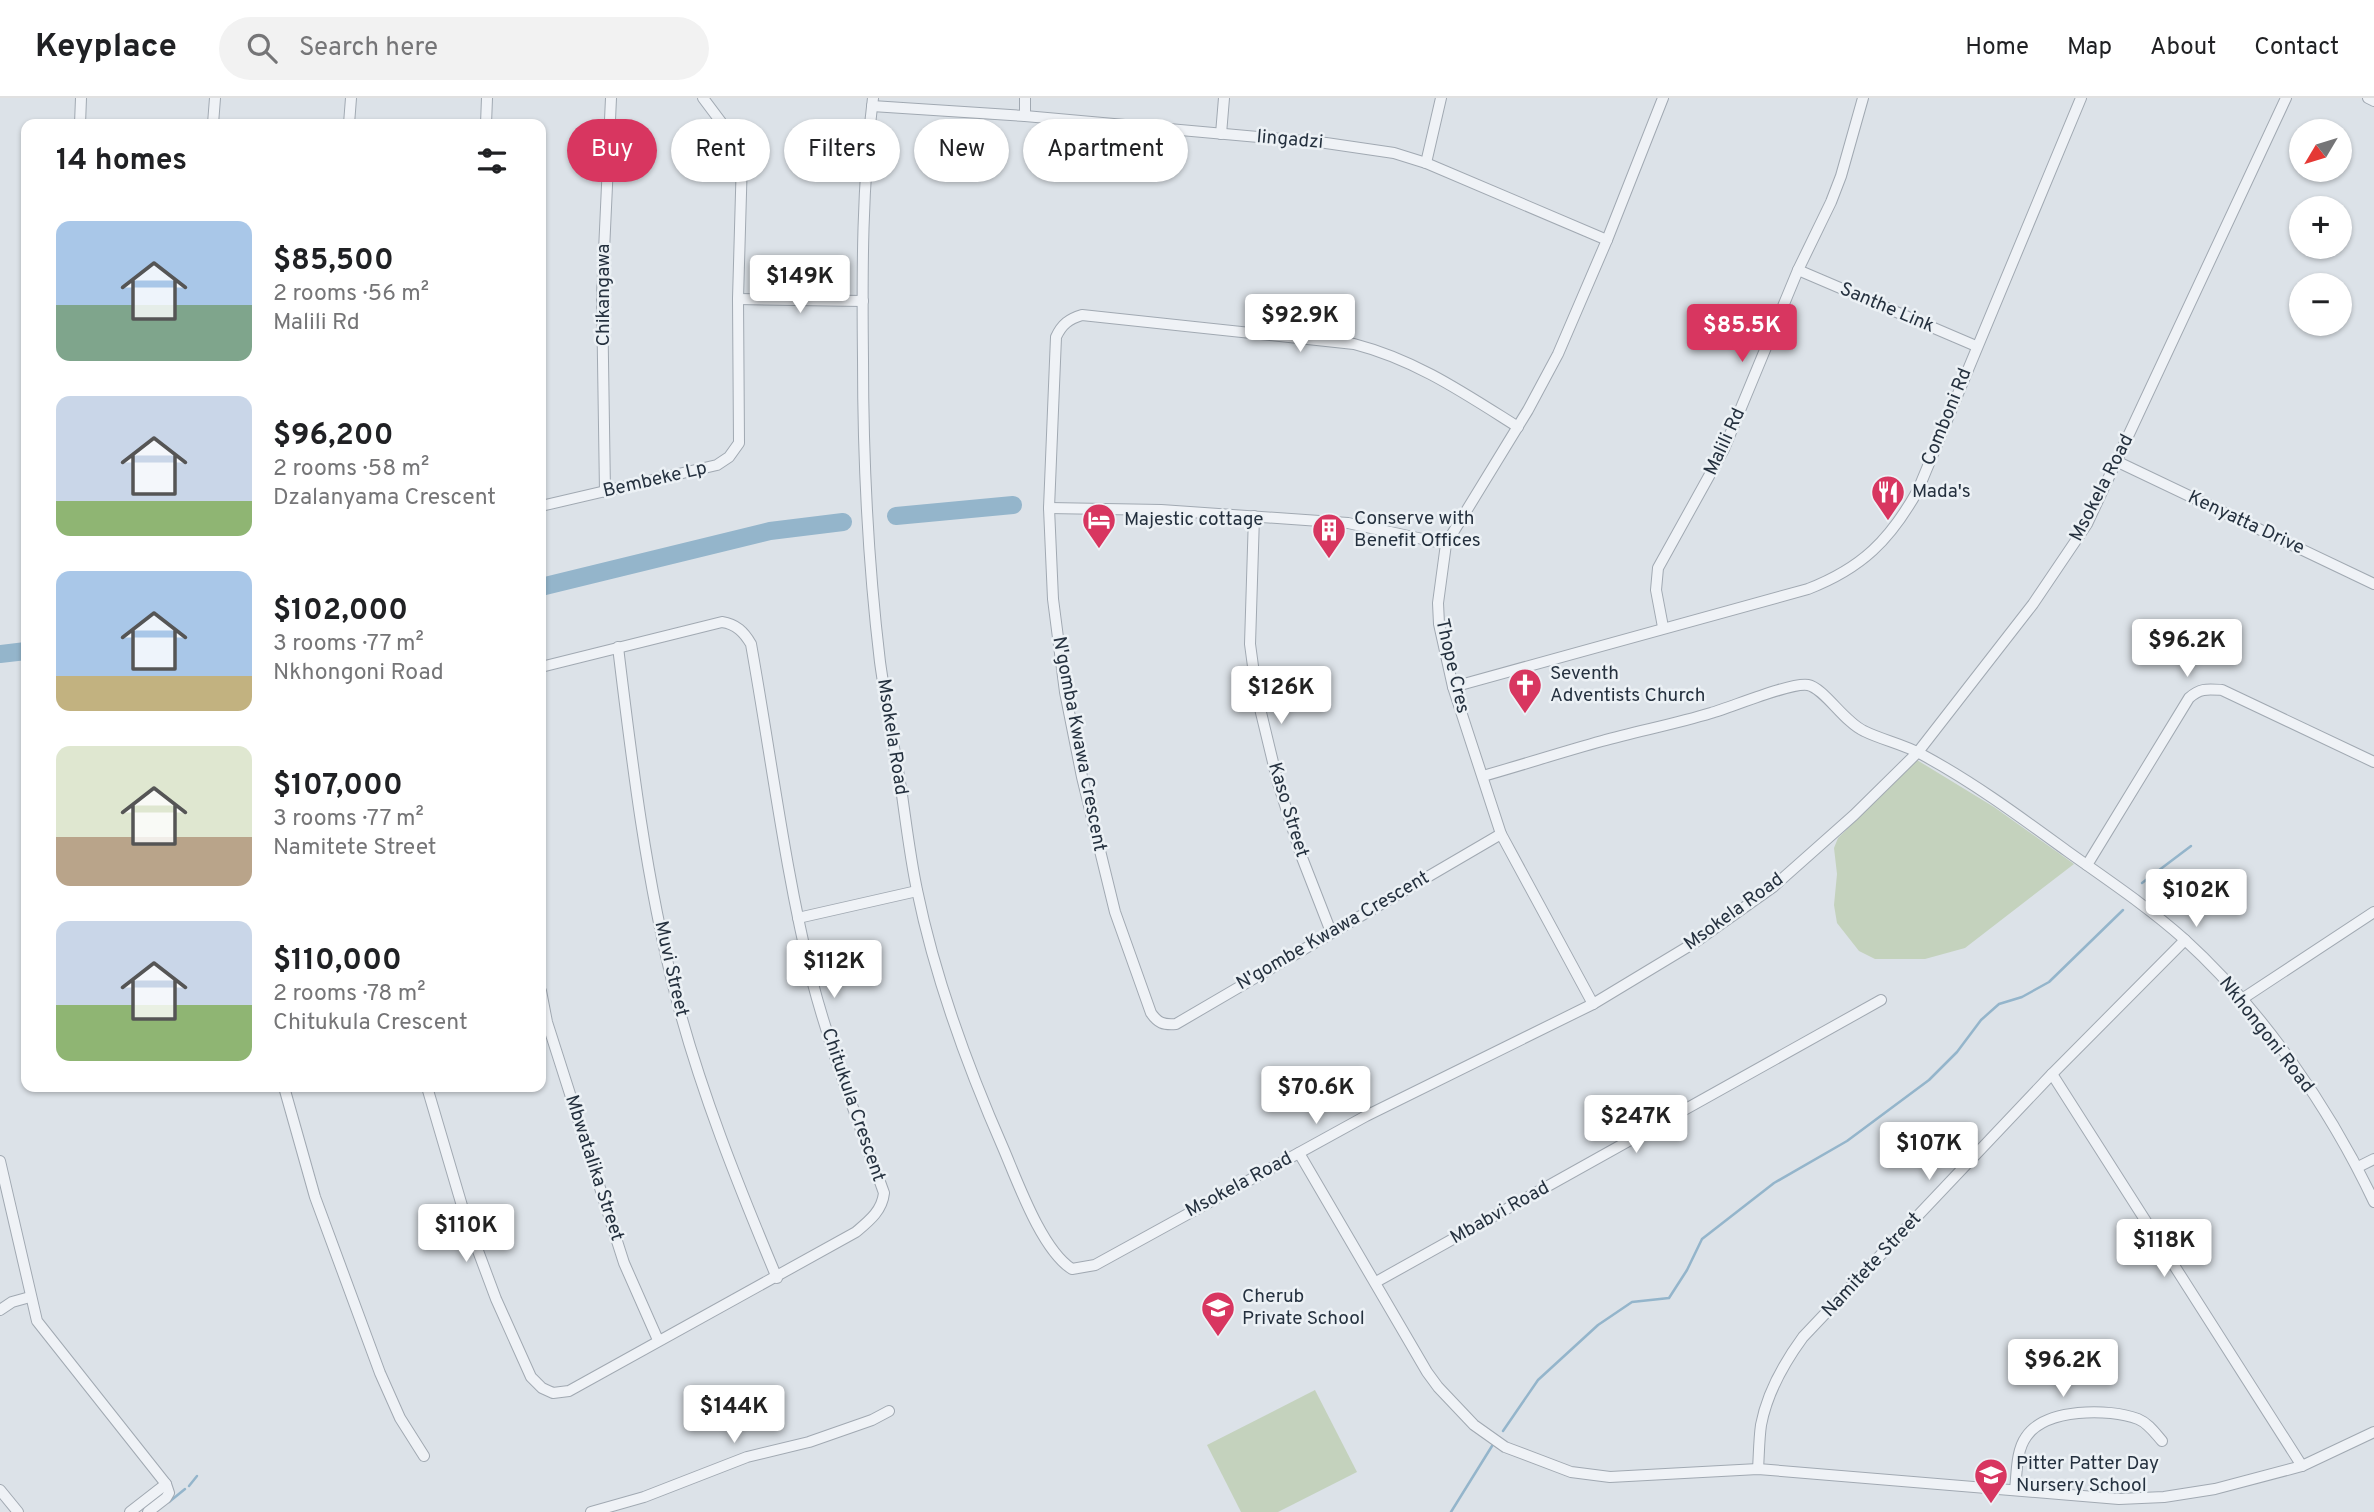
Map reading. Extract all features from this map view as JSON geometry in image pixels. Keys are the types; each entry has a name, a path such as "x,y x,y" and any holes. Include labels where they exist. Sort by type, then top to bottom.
{"street":[{"path":"80,119 81,98"},
{"path":"214,119 215,98"},
{"path":"349,119 351,98"},
{"path":"486,119 487,98"},
{"name":"Chikangawa","path":"605,492 602,295 611,98"},
{"name":"Bembeke Lp","path":"546,505 717,465 737,448 741,435 738,299 742,158 736,142 703,98"},
{"path":"1025,98 1025,116"},
{"path":"1221,134 1224,98"},
{"path":"1426,163 1441,98"},
{"name":"Thope Cres","path":"1593,1004 1501,834 1453,687 1439,624 1438,603 1446,544 1518,427 1558,355 1607,240 1662,98"},
{"name":"Malili Rd","path":"1663,627 1656,590 1658,568 1724,449 1798,270 1841,176 1863,98"},
{"name":"Comboni Rd","path":"1453,687 1808,589 1841,574 1869,556 1893,531 1918,490 2081,98"},
{"name":"Msokela Road","path":"873,102 864,203 863,424 880,661 917,891 947,1000 994,1128 1052,1251 1061,1262 1072,1269 1095,1265 1377,1111 1593,1004 1694,943 1773,887 1854,815 1919,752 2033,604 2087,524 2286,98"},
{"path":"2368,98 2374,101"},
{"name":"lingadzi","path":"873,102 1346,146 1394,153 1426,163 1607,240"},
{"name":"Santhe Link","path":"1798,270 1976,346"},
{"path":"738,299 863,301"},
{"name":"N'gomba Kwawa Crescent","path":"1165,1025 1150,1013 1115,912 1082,777 1065,692 1053,599 1049,508 1056,337 1070,318 1082,315 1354,344 1386,352 1434,374 1518,427"},
{"name":"Kenyatta Drive","path":"2118,462 2374,584"},
{"path":"1049,508 1136,508 1348,523 1446,544"},
{"name":"Kaso Street","path":"1254,516 1250,644 1257,696 1278,783 1301,855 1331,932"},
{"name":"Chitukula Crescent","path":"428,1092 464,1216 496,1299 536,1383 553,1393 565,1393 856,1232 876,1213 883,1200 884,1193 832,1048 797,918 751,644 736,626 722,622 546,666"},
{"name":"Muvi Street","path":"618,647 638,809 675,994 744,1198 777,1278"},
{"name":"Nkhongoni Road","path":"1483,776 1707,714 1785,687 1814,687 1849,723 1919,752 1989,794 2143,905 2185,940 2242,999 2305,1083 2358,1167 2374,1202"},
{"path":"2087,864 2189,698 2197,691 2222,690 2374,762"},
{"name":"N'gombe Kwawa Crescent","path":"1165,1025 1175,1024 1501,834"},
{"path":"797,918 917,891"},
{"path":"2242,999 2374,912"},
{"name":"Namitete Street","path":"1758,1469 1761,1425 1773,1389 1789,1355 1803,1337 2052,1074 2185,940"},
{"name":"Mbabvi Road","path":"1376,1282 1881,1000"},
{"name":"Mbwatalika Street","path":"546,1017 624,1263 659,1340"},
{"path":"2052,1074 2302,1466"},
{"path":"285,1092 314,1197 384,1384 400,1418 424,1456"},
{"path":"1299,1153 1438,1387 1474,1425 1505,1447 1571,1472 1610,1477 1758,1469 2119,1499 2164,1497 2215,1489 2302,1466 2374,1433"},
{"path":"2358,1167 2374,1159"},
{"path":"0,1161 37,1321 166,1484 169,1493 166,1498 148,1512"},
{"path":"0,1310 12,1301 30,1297"},
{"path":"592,1512 644,1497 737,1460 808,1442 889,1411"},
{"path":"2015,1490 2020,1450 2025,1437 2036,1426 2050,1418 2074,1413 2120,1415 2140,1420 2162,1441"},
{"path":"130,1512 166,1484"},
{"path":"0,1490 18,1512"}],"green space":[{"path":"1917,760 1994,807 2074,864 1965,948 1925,959 1875,959 1859,951 1837,923 1834,905 1837,874 1834,848 1838,838"},
{"path":"1315,1390 1357,1472 1278,1512 1241,1512 1207,1445"}],"waterway":[{"path":"896,516 1013,505"},
{"path":"546,586 770,531 843,522"},
{"path":"0,654 21,652"},
{"path":"2142,883 2191,846"},
{"path":"1503,1431 1538,1380 1598,1325 1632,1302 1669,1298 1702,1239 1774,1183 1847,1141 1929,1080 1957,1052 1981,1020 1999,1004 2022,997 2049,982 2123,910"},
{"path":"1451,1512 1492,1446"},
{"path":"189,1486 197,1476"},
{"path":"169,1502 185,1489"}],"place":[{"name":"Mada's","path":"1888,522"},
{"name":"Majestic cottage","path":"1099,550"},
{"name":"Conserve with Benefit Offices","path":"1329,560"},
{"name":"Seventh Adventists Church","path":"1525,715"},
{"name":"Cherub Private School","path":"1218,1338"},
{"name":"Pitter Patter Day Nursery School","path":"1991,1505"}]}
